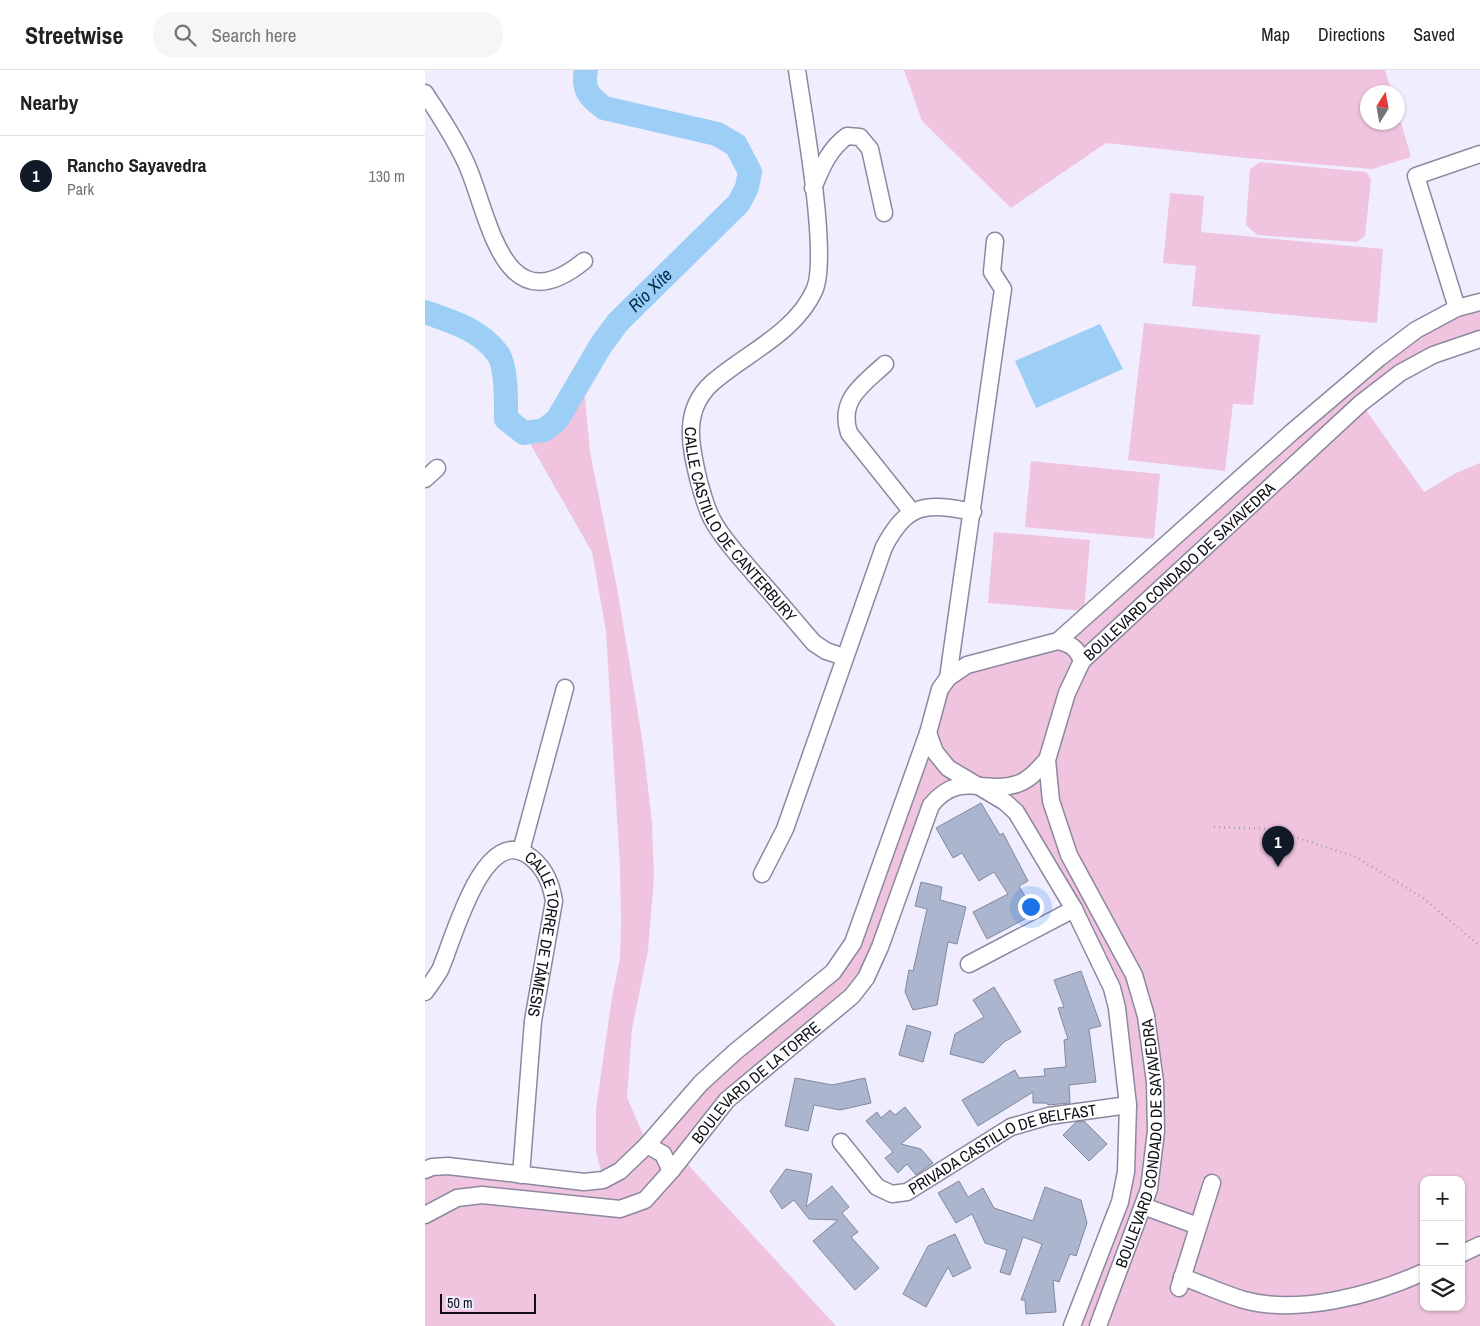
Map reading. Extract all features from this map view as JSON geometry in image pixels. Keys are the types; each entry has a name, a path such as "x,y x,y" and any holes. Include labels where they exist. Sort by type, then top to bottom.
{"street":[{"name":"CALLE CASTILLO DE CANTERBURY","path":"797,70 813,190 820,270 815,290 806,306 789,324 710,385 697,404 691,423 690,445 705,503 712,520 725,539 814,643 826,651 845,657"},
{"path":"425,93 460,149 485,219 511,267 523,278 538,283 556,280 584,261"},
{"path":"813,190 826,159 836,144 847,136 860,138 870,149 884,213"},
{"path":"1457,308 1417,176 1480,154"},
{"path":"995,241 992,272 1003,289 973,512 948,678 940,689 928,733 935,752 948,768 977,785 999,786 1017,784 1030,777 1047,760"},
{"name":"BOULEVARD CONDADO DE SAYAVEDRA","path":"948,678 967,665 1058,641 1285,438 1379,358 1416,330 1457,308 1480,302"},
{"name":"BOULEVARD CONDADO DE SAYAVEDRA","path":"1099,1326 1143,1206 1152,1170 1156,1131 1155,1082 1147,1016 1131,967 1069,855 1051,801 1047,760 1067,693 1082,661 1361,403 1400,373 1433,355 1480,339"},
{"path":"885,364 852,395 847,407 845,421 849,433 912,512"},
{"path":"762,874 785,829 884,547 895,527 912,512 929,507 945,507 973,512"},
{"path":"1058,641 1069,644 1077,650 1082,661"},
{"path":"521,851 565,688"},
{"name":"BOULEVARD DE LA TORRE","path":"425,1170 432,1167 448,1166 584,1182 603,1180 620,1171 647,1145 701,1083 735,1052 833,972 853,943 928,733"},
{"name":"BOULEVARD CONDADO DE SAYAVEDRA","path":"977,785 1005,802 1016,812 1074,909 1112,988 1117,1008 1128,1105 1126,1172 1120,1202 1072,1326"},
{"name":"BOULEVARD DE LA TORRE","path":"425,1215 457,1198 482,1195 620,1209 633,1207 645,1200 671,1172 727,1100 852,996 866,978 881,946 931,805 942,792 958,787 977,785"},
{"name":"CALLE TORRE DE TÁMESIS","path":"425,992 439,972 474,885 483,869 498,855 507,851 521,851 544,871 552,885 554,901 533,1021 521,1175"},
{"path":"969,964 1074,909"},
{"name":"PRIVADA CASTILLO DE BELFAST","path":"841,1142 877,1187 892,1194 907,1192 1011,1128 1049,1116 1128,1105"},
{"path":"647,1145 663,1154 671,1172"},
{"path":"1212,1183 1181,1282 1244,1300 1267,1304 1303,1305 1348,1297 1420,1274"},
{"path":"1143,1206 1198,1226"},
{"path":"1465,1252 1480,1245"}],"path":[{"path":"1214,827 1271,829 1355,857 1423,898 1480,946"}],"shaded area":[{"path":"904,70 1385,70 1390,85 1360,85 1360,130 1403,130 1411,157 1372,169 1106,143 1011,208 922,121"},
{"path":"1260,162 1366,172 1371,179 1365,236 1357,242 1257,235 1246,225 1250,169"},
{"path":"1170,193 1204,196 1201,232 1383,249 1377,323 1192,306 1196,266 1163,263"},
{"path":"1480,302 1480,339 1433,355 1361,403 1424,492 1456,473 1480,463 1480,1326 1071,1326 1126,1172 1117,1008 1016,812 978,785 941,792 866,978 727,1100 681,1157 836,1326 425,1326 425,1170 603,1179 596,1152 596,1109 612,997 620,959 621,924 620,868 606,631 592,552 524,433 544,430 557,420 583,376 590,452 618,593 643,744 652,823 654,878 648,950 632,1029 627,1097 647,1144 701,1083 833,972 950,679 1058,641 1379,358"},
{"path":"1144,323 1260,335 1253,405 1233,404 1225,471 1128,460"},
{"path":"1031,461 1160,474 1154,539 1025,527"},
{"path":"994,532 1090,540 1084,611 988,603"}],"water":[{"path":"1100,324 1123,369 1036,408 1015,361"}],"building":[{"path":"981,803 1000,835 1003,833 1028,881 1019,886 1027,900 1025,919 987,939 973,912 1008,894 994,872 979,881 962,853 953,858 936,828"},
{"path":"921,882 942,887 940,900 966,907 957,944 948,942 937,1005 913,1010 905,992 909,970 913,971 927,909 915,906"},
{"path":"1081,971 1101,1026 1089,1029 1096,1082 1069,1085 1070,1103 1048,1105 1047,1103 1033,1103 1033,1092 978,1126 962,1100 1015,1070 1019,1078 1045,1076 1044,1069 1066,1067 1064,1040 1068,1039 1058,1008 1064,1007 1054,980"},
{"path":"994,987 1021,1032 1004,1042 983,1063 950,1054 955,1034 984,1017 973,1000"},
{"path":"907,1025 931,1032 923,1062 899,1055"},
{"path":"795,1078 832,1085 865,1078 871,1103 840,1110 814,1105 808,1131 785,1126"},
{"path":"905,1107 921,1127 901,1144 921,1149 933,1163 916,1175 907,1164 898,1173 885,1158 893,1152 866,1121 877,1112 881,1118 890,1110 895,1115"},
{"path":"1084,1121 1107,1144 1089,1161 1063,1135 1076,1122"},
{"path":"786,1169 812,1174 806,1207 832,1186 849,1207 842,1213 858,1232 851,1237 879,1268 855,1290 813,1241 838,1220 809,1219 794,1200 782,1209 770,1191"},
{"path":"959,1181 968,1197 983,1188 994,1208 1033,1221 1045,1187 1081,1200 1087,1223 1076,1256 1070,1254 1059,1282 1053,1280 1056,1312 1026,1314 1025,1300 1021,1300 1042,1244 1023,1237 1010,1275 1000,1272 1007,1250 985,1243 972,1214 956,1223 938,1193"},
{"path":"955,1234 971,1268 953,1277 948,1267 926,1307 903,1294 928,1246"}],"waterway":[{"name":"Rio Xite","path":"425,312 465,327 491,346 498,354 503,367 506,419 524,433 544,430 557,420 601,345 618,322 739,203 747,187 750,172 736,145 717,134 604,108 588,92 585,82 586,70"}],"place":[{"name":"Rancho Sayavedra","path":"1278,867"}]}
